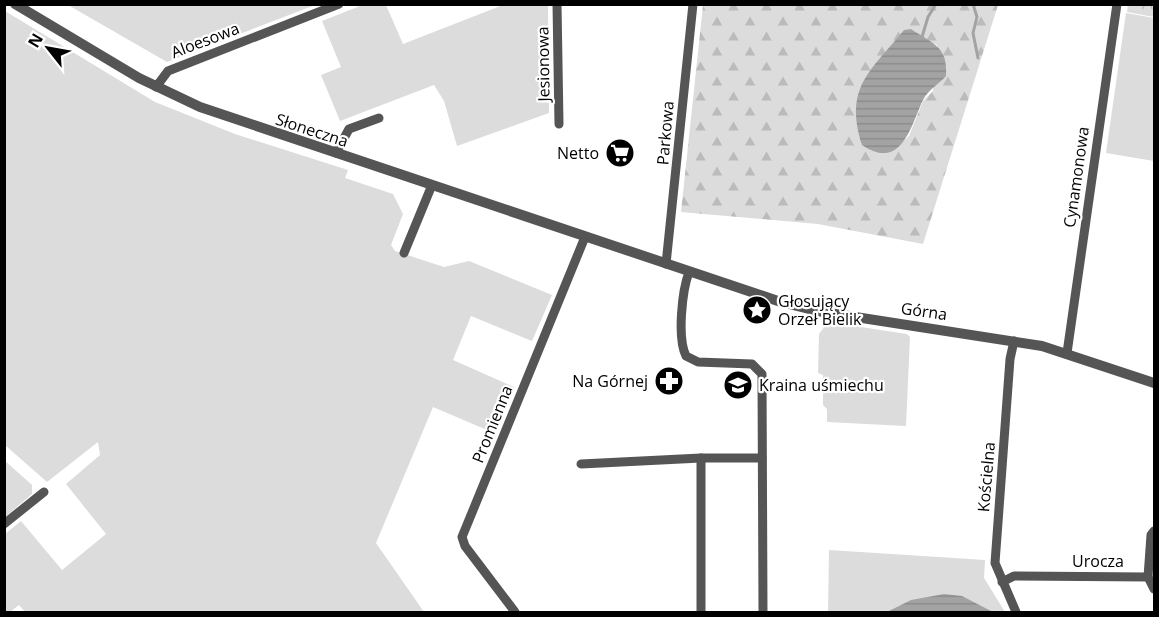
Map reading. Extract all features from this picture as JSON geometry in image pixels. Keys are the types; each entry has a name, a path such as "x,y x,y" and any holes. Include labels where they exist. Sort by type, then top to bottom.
{"street":[{"name":"Słoneczna","path":"15,4 156,87 218,114 616,248"},
{"name":"Aloesowa","path":"156,87 168,71 339,4"},
{"name":"Jesionowa","path":"557,4 559,124"},
{"name":"Parkowa","path":"666,264 693,4"},
{"name":"Cynamonowa","path":"1066,353 1117,4"},
{"path":"336,153 349,129 380,118"},
{"path":"404,253 432,185"},
{"name":"Promienna","path":"515,612 465,546 462,537 585,237"},
{"name":"Górna","path":"616,248 809,309 1014,341 1066,353 1155,383"},
{"path":"689,272 683,294 684,352 689,359 695,361 747,363 759,368 762,380 763,612"},
{"name":"Kościelna","path":"1014,341 995,563 1016,612"},
{"path":"581,464 701,458 762,458"},
{"path":"701,458 701,612"},
{"path":"4,524 44,492"},
{"path":"1155,531 1151,535 1148,577 1155,589"},
{"name":"Urocza","path":"1002,582 1014,576 1148,577"}],"green space":[{"path":"365,4 386,5 403,44 503,5 548,5 549,113 457,146 444,101 434,85 340,121 321,75 341,67 322,21"},
{"path":"68,5 315,5 167,62"},
{"path":"703,5 998,5 923,244 818,224 681,212","holes":["930,42 937,45 933,91 923,101 909,136 892,151"]},
{"path":"1128,5 1154,5 1154,17 1127,12"},
{"path":"5,11 155,102 235,134 348,170 345,178 393,194 403,214 391,245 395,251 444,267 469,261 552,295 532,341 471,316 453,360 514,387 494,433 433,407 376,543 424,612 25,612 19,605 10,612 5,612 5,534 21,521 62,570 106,534 66,484 100,455 98,442 47,482 5,445"},
{"path":"1126,13 1154,18 1154,161 1106,153"},
{"path":"828,322 907,334 910,337 906,426 827,422 827,409 823,405 823,375 818,373 819,334"},
{"path":"4,460 32,485 32,494 5,517"},
{"path":"829,550 985,560 984,578 1005,612 828,612"}],"shaded area":[{"path":"911,29 942,52 946,76 925,97 903,142 896,149 887,153 876,152 862,145 857,125 858,94 871,70 904,30"},
{"path":"944,594 962,596 993,612 887,612 911,600"}],"waterway":[{"path":"922,37 928,17 936,4"},
{"path":"973,4 977,17 973,33 978,58"}],"place":[{"name":"Netto","path":"620,153"},
{"name":"Głosujący Orzeł Bielik","path":"757,310"},
{"name":"Na Górnej","path":"669,381"},
{"name":"Kraina uśmiechu","path":"738,385"}]}
